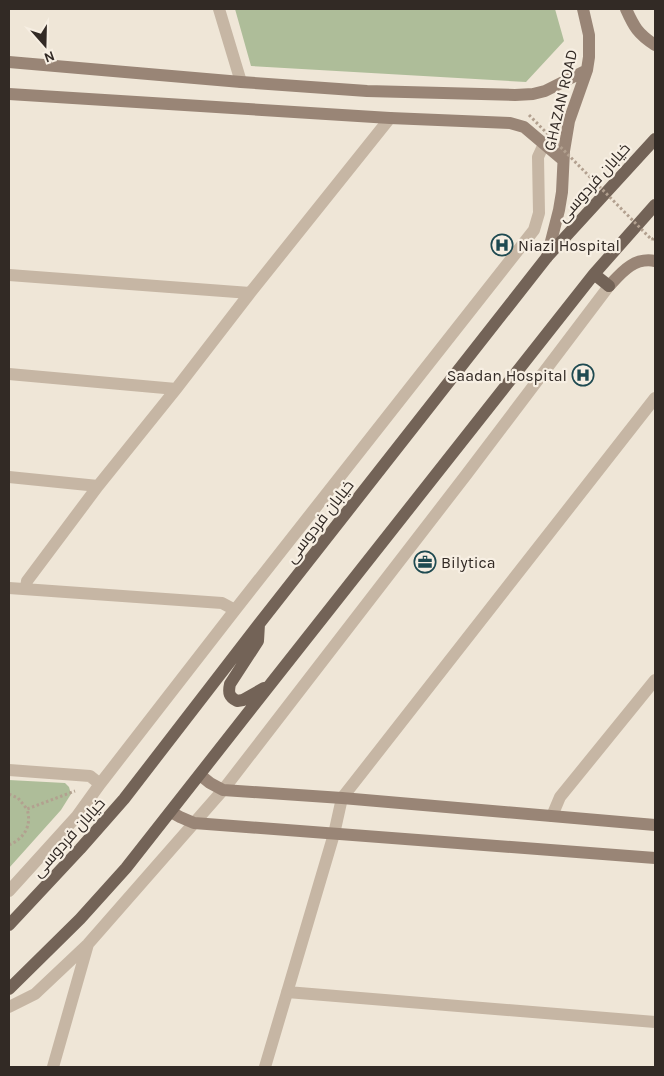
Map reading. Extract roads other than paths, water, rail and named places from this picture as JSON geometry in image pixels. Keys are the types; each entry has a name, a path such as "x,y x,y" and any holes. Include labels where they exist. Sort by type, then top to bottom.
{"main road":[{"name":"خیابان فردوسی","path":"9,925 124,799 547,257 655,138"},
{"path":"9,989 80,919 126,868 594,274 655,204"},
{"path":"594,274 608,286"},
{"path":"259,624 258,641 230,684 228,691 230,696 237,701 269,686"}],"street":[{"path":"219,9 241,82"},
{"name":"GHAZAN ROAD","path":"547,257 559,210 562,192 563,160 570,121 587,70 589,57 589,35 582,9"},
{"path":"626,9 634,26 644,37 655,44"},
{"path":"9,62 367,91 515,95 545,91 587,70"},
{"path":"9,94 390,118 510,123 524,127 563,160"},
{"path":"26,589 27,581 98,486 176,389 250,292 390,118"},
{"path":"9,891 77,816 235,610 534,230 539,213 538,157 544,144"},
{"path":"9,1007 35,994 88,944 223,790 460,483 608,286 631,265 641,261 655,261"},
{"path":"9,275 250,292"},
{"path":"9,374 176,389"},
{"path":"265,1067 334,834 342,798 655,398"},
{"path":"9,477 98,486"},
{"path":"9,588 222,604 235,610"},
{"path":"552,816 560,797 655,680"},
{"path":"9,770 90,776 100,784"},
{"path":"200,775 223,790 342,798 655,825"},
{"path":"171,812 194,823 655,858"},
{"path":"52,1067 88,944"},
{"path":"287,992 655,1022"}],"place":[{"name":"Niazi Hospital","path":"502,245"},
{"name":"Saadan Hospital","path":"583,375"},
{"name":"Bilytica","path":"425,562"}]}
